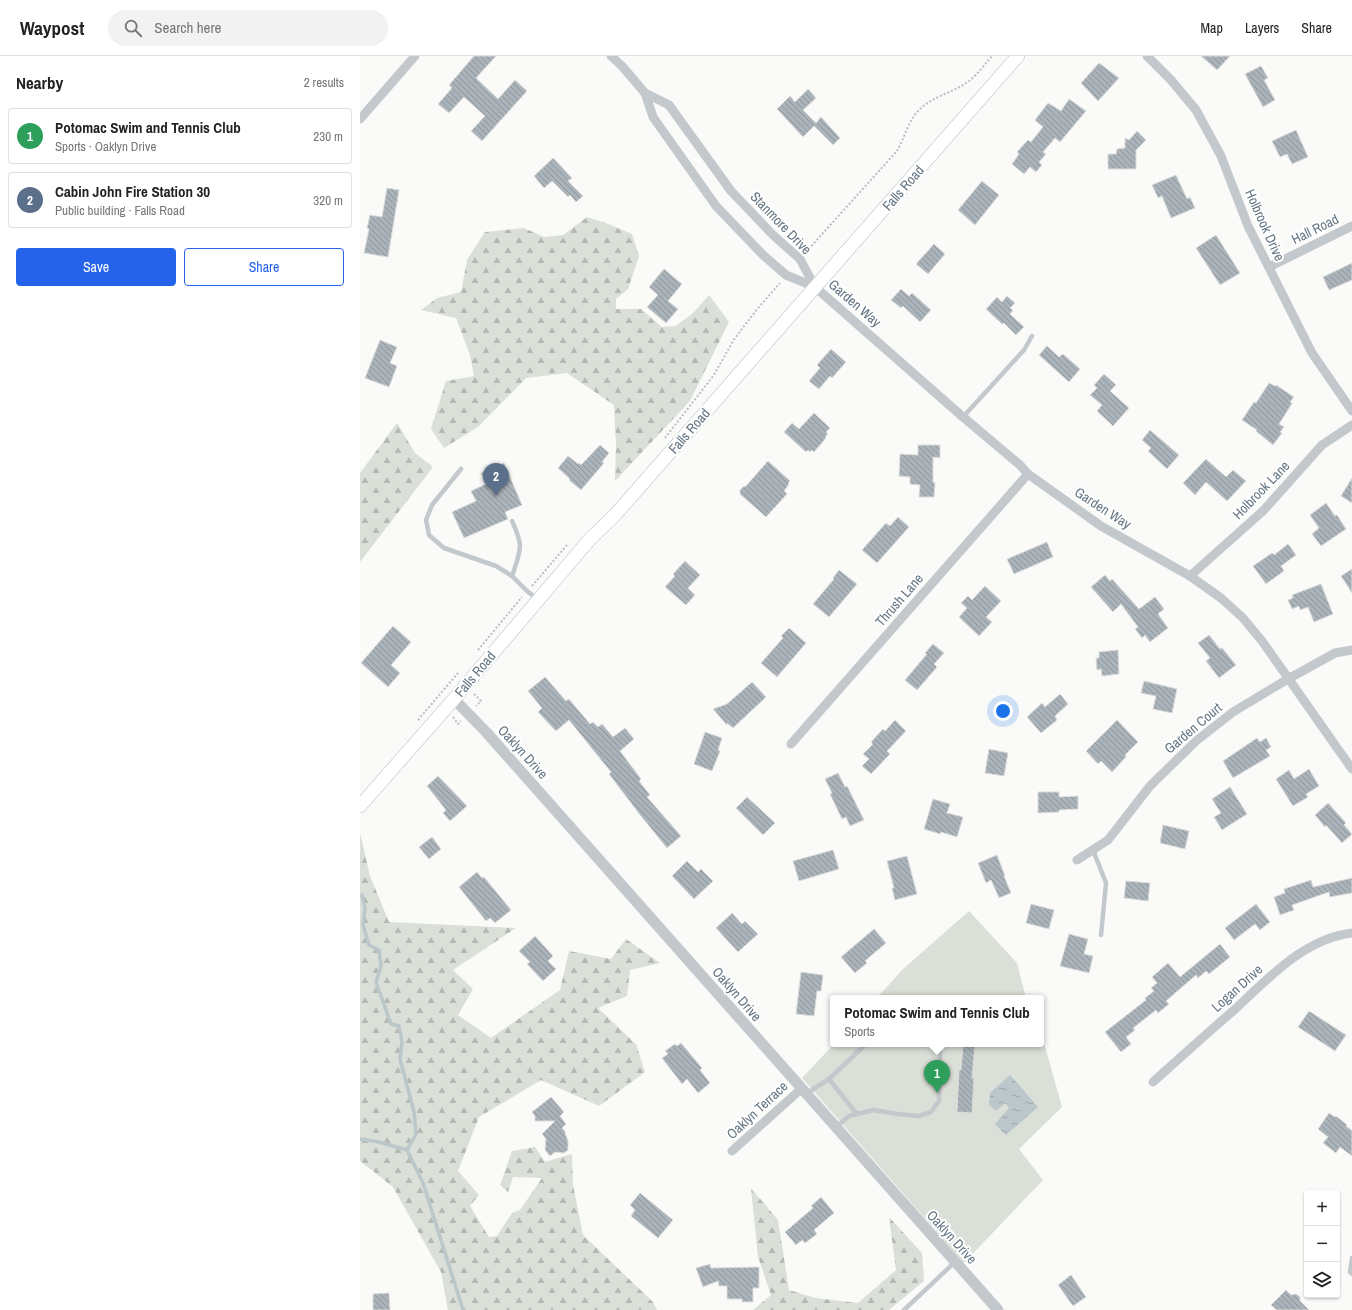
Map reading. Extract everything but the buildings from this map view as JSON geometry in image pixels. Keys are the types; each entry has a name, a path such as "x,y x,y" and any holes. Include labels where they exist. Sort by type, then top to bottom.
{"main road":[{"name":"Falls Road","path":"360,806 454,699 590,539 620,509 1018,56"}],"street":[{"path":"360,118 415,56"},
{"name":"Stanmore Drive","path":"611,56 622,66 645,93 653,117 716,206 763,255 786,275 815,287"},
{"name":"Holbrook Drive","path":"1147,56 1171,80 1196,110 1221,156 1248,226 1312,353 1352,411"},
{"name":"Stanmore Drive","path":"645,93 669,105 731,191 773,235 800,259 815,287"},
{"name":"Hall Road","path":"1269,267 1352,226"},
{"name":"Garden Way","path":"815,287 1020,465 1028,474 1101,526 1190,576 1221,598 1242,618 1262,641 1352,769"},
{"name":"Holbrook Lane","path":"1190,576 1263,511 1322,445 1352,425"},
{"name":"Thrush Lane","path":"791,744 1028,474"},
{"name":"Garden Court","path":"1077,860 1108,840 1150,786 1196,741 1234,712 1288,679 1335,653 1352,650"},
{"name":"Oaklyn Drive","path":"454,699 487,733 803,1092 998,1310"},
{"name":"Logan Drive","path":"1153,1082 1279,969 1304,950 1322,941 1345,934 1352,934"},
{"name":"Oaklyn Terrace","path":"732,1151 803,1092"}],"lane":[{"path":"963,417 1024,350 1032,336"},
{"path":"461,469 432,505 426,520 429,535 444,548 496,566 512,576 538,600"},
{"path":"512,521 520,537 521,550 512,576"},
{"path":"1092,850 1106,883 1101,934"},
{"path":"803,1092 828,1079 863,1047"},
{"path":"835,1128 849,1116 856,1113 873,1110 919,1116 931,1112 939,1101 940,1047"},
{"path":"828,1079 856,1113"},
{"path":"1352,1258 1350,1272 1352,1274"},
{"path":"904,1310 955,1262"}],"path":[{"path":"800,259 897,151 918,111 925,104 968,82 992,56"},
{"path":"662,443 669,431 714,375 741,330 786,275"},
{"path":"478,651 527,591 571,542"},
{"path":"414,725 460,672"}],"green space":[{"path":"587,217 632,234 639,256 628,289 616,299 616,309 641,309 662,327 676,326 693,313 709,295 729,322 690,401 615,481 616,446 614,405 567,373 526,378 478,427 444,448 431,429 446,381 474,376 470,355 456,318 421,310 437,298 461,292 467,260 485,232 524,228 544,237 563,235"},
{"path":"397,423 415,453 433,467 360,562 360,473"},
{"path":"360,833 370,876 389,922 516,928 453,970 473,989 458,1015 491,1038 560,990 569,951 611,959 626,939 660,963 630,970 627,996 598,1008 636,1044 645,1072 599,1106 541,1080 479,1117 458,1171 479,1195 470,1206 489,1237 497,1236 512,1213 520,1210 542,1178 513,1177 508,1192 500,1185 512,1151 535,1147 545,1162 572,1154 573,1185 583,1235 653,1302 657,1310 448,1310 441,1272 393,1187 360,1161"},
{"path":"969,911 1017,963 1025,995 880,995 902,970"},
{"path":"1044,1044 1062,1107 1019,1149 1043,1180 964,1263 802,1078 831,1047 1044,1047"},
{"path":"751,1188 778,1220 789,1290 815,1298 858,1303 896,1270 889,1217 922,1253 924,1281 889,1310 753,1310 771,1295 758,1257"}],"water":[{"path":"1010,1075 1038,1107 1006,1135 995,1124 1009,1108 1005,1103 996,1111 989,1105 990,1093"}],"waterway":[{"path":"362,895 365,908 363,925 369,945 379,950 381,966 376,982 391,1024 399,1026 402,1042 400,1059 414,1112 416,1134 407,1150"},
{"path":"360,1139 379,1142 407,1150 423,1183 463,1310"}],"place":[{"name":"Cabin John Fire Station 30","path":"496,496"},
{"name":"Potomac Swim and Tennis Club","path":"937,1093"}]}
